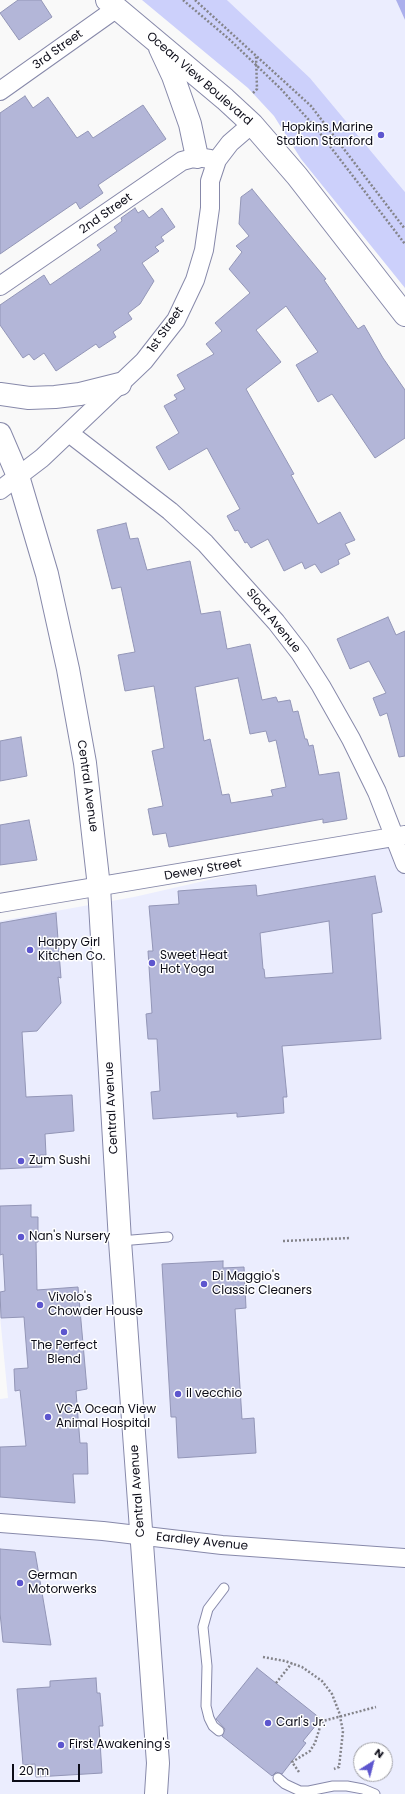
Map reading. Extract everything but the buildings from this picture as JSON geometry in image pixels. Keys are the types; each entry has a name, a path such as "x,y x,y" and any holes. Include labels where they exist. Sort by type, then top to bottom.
{"street":[{"name":"Ocean View Boulevard","path":"112,4 225,99 252,124 297,176 405,315"},
{"name":"3rd Street","path":"0,91 112,4"},
{"path":"157,41 176,83 190,124 207,158"},
{"name":"1st Street","path":"0,490 42,458 144,361 176,320 187,300 195,280 204,250 210,208 210,181 207,158 230,143 252,124"},
{"name":"2nd Street","path":"0,286 182,161 207,158"},
{"path":"0,394 28,398 55,397 80,394 120,384"},
{"name":"Sloat Avenue","path":"69,433 170,511 205,543 276,622 300,654 321,686 351,739 400,836 405,864"},
{"name":"Central Avenue","path":"0,434 18,476 47,574 68,669 85,763 99,887 120,1241 158,1763 156,1794"},
{"name":"Dewey Street","path":"0,903 400,836"},
{"name":"Eardley Avenue","path":"0,1523 141,1535 222,1545 405,1558"}],"lane":[{"path":"120,1241 168,1237"},
{"path":"219,1731 213,1726 206,1706 207,1666 202,1627 208,1609 224,1588"},
{"path":"278,1778 285,1784 300,1791 309,1791 333,1786 347,1786 363,1789 374,1794"}],"path":[{"path":"183,0 281,89 316,128 405,244"},
{"path":"195,0 311,106 405,229"},
{"path":"253,93 257,89 256,55"},
{"path":"283,1241 350,1238"},
{"path":"263,1657 292,1663 306,1669 322,1681 332,1694 343,1731 338,1767"},
{"path":"276,1683 292,1663"},
{"path":"292,1762 310,1751 316,1743 320,1727 323,1722 376,1707"}],"shaded area":[{"path":"142,0 227,0 310,78 405,192 405,288 301,159 274,116 248,88"},
{"name":"Hopkins Marine Station Stanford","path":"227,0 396,0 405,20 405,192 310,78"},
{"path":"396,0 405,0 405,20"},
{"path":"405,835 405,1794 0,1794 0,1399 8,1398 0,1316 0,921 134,897"}],"place":[{"name":"Hopkins Marine Station Stanford","path":"381,135"},
{"name":"Happy Girl Kitchen Co.","path":"30,950"},
{"name":"Sweet Heat Hot Yoga","path":"152,963"},
{"name":"Zum Sushi","path":"21,1161"},
{"name":"Nan's Nursery","path":"21,1237"},
{"name":"Di Maggio's Classic Cleaners","path":"204,1284"},
{"name":"Vivolo's Chowder House","path":"40,1305"},
{"name":"The Perfect Blend","path":"64,1332"},
{"name":"il vecchio","path":"178,1394"},
{"name":"VCA Ocean View Animal Hospital","path":"48,1417"},
{"name":"German Motorwerks","path":"20,1583"},
{"name":"Carl's Jr.","path":"268,1723"},
{"name":"First Awakening's","path":"61,1745"}]}
